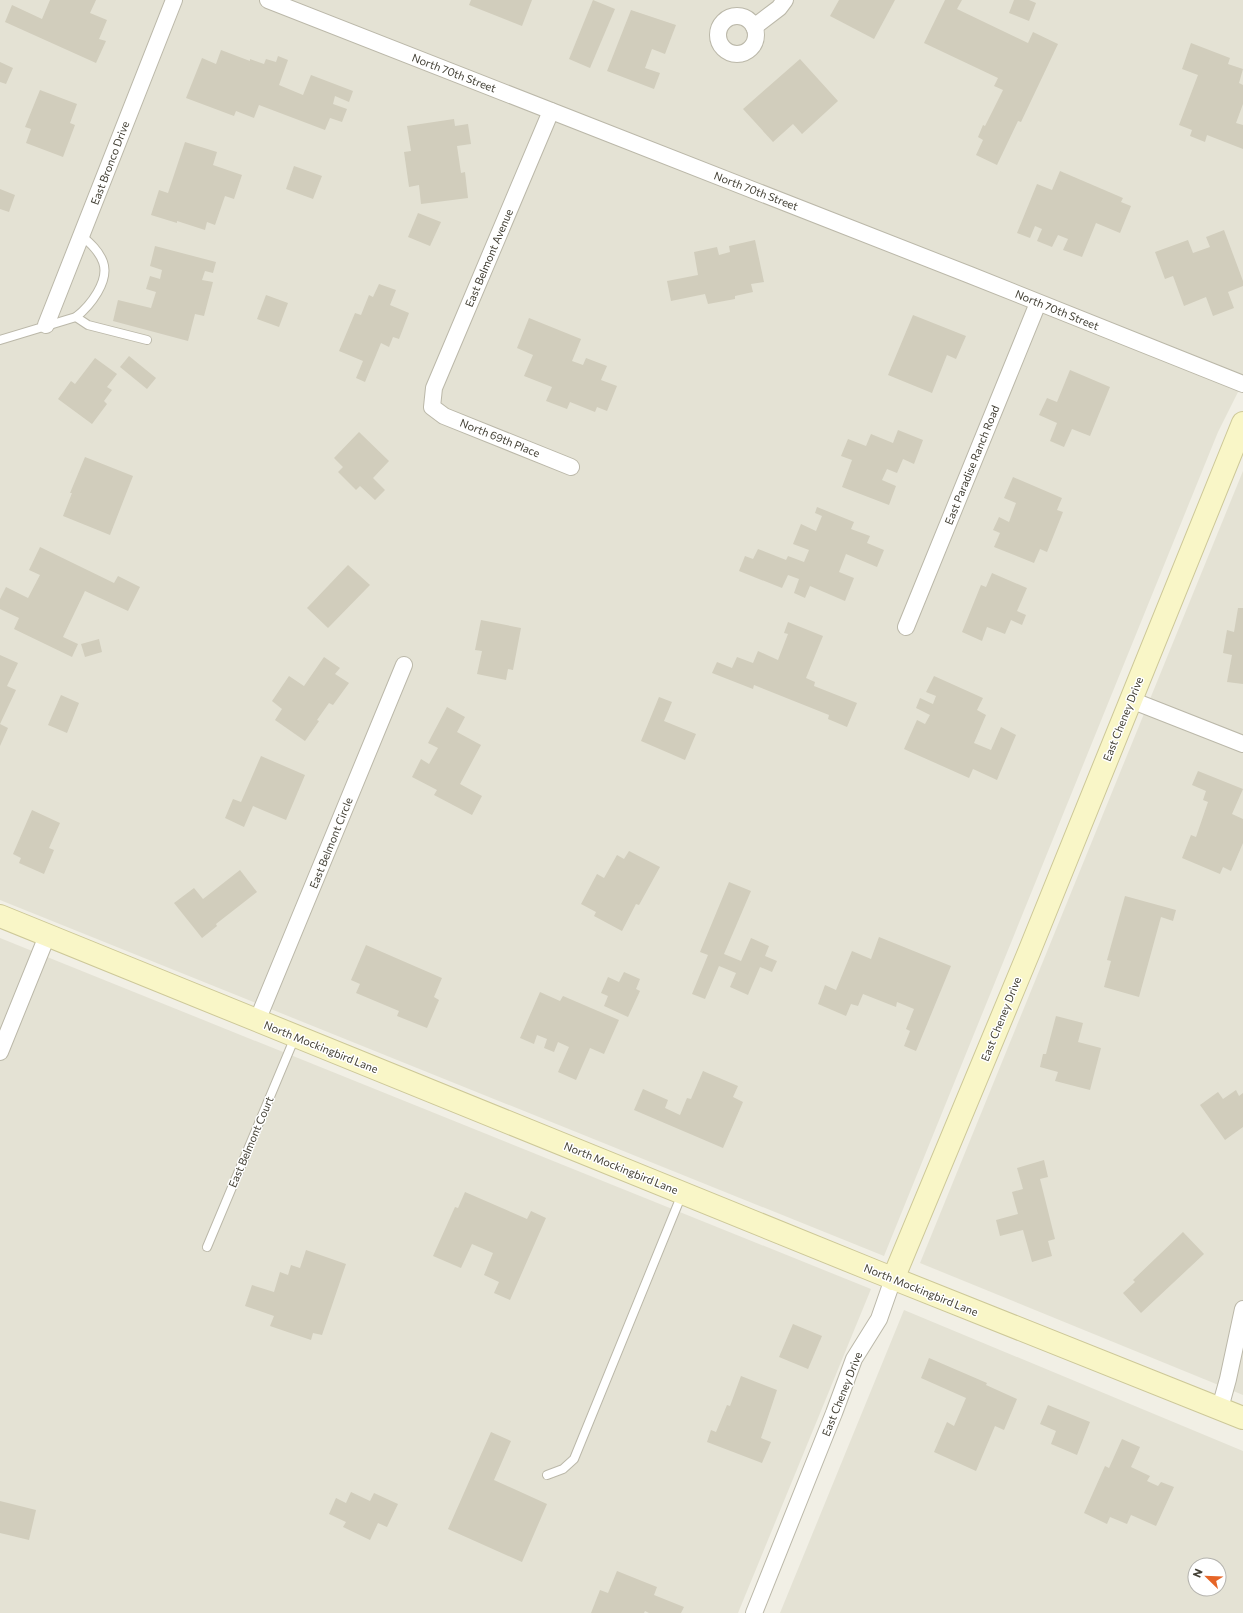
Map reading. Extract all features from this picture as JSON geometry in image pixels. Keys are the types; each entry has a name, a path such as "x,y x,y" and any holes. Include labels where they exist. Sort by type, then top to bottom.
{"street":[{"name":"East Bronco Drive","path":"46,325 174,0"},
{"name":"North 70th Street","path":"268,0 1243,384"},
{"path":"754,27 779,8 785,0"},
{"name":"East Belmont Avenue","path":"432,407 434,388 551,111"},
{"name":"East Paradise Ranch Road","path":"906,627 1038,303"},
{"name":"North 69th Place","path":"432,407 444,416 570,467"},
{"name":"East Cheney Drive","path":"754,1613 854,1359 878,1319 1243,423"},
{"name":"East Belmont Circle","path":"257,1021 404,665"},
{"path":"1131,700 1243,744"},
{"name":"North Mockingbird Lane","path":"0,916 893,1279 1243,1418"},
{"path":"0,1052 47,936"},
{"path":"1220,1408 1228,1379 1243,1309"}],"lane":[{"path":"0,340 76,317 86,309 97,293 105,271 103,262 97,251 82,236"},
{"path":"76,317 88,325 148,340"},
{"name":"East Belmont Court","path":"207,1247 295,1036"},
{"path":"547,1475 563,1469 574,1459 682,1193"}],"shaded area":[{"path":"0,0 1243,0 1243,382 1218,432 884,1256 0,900"},
{"path":"1243,471 1243,1395 920,1263"},
{"path":"0,938 871,1289 738,1613 0,1613"},
{"path":"904,1310 1243,1451 1243,1613 780,1613"}],"building":[{"path":"50,0 96,0 90,13 107,20 99,39 106,41 96,63 5,22 12,5 42,19"},
{"path":"471,0 532,0 522,26 469,5"},
{"path":"593,0 615,9 590,68 569,59"},
{"path":"839,0 895,0 874,39 830,16"},
{"path":"945,0 962,0 957,9 1028,43 1033,32 1058,44 1021,122 1018,121 997,165 976,155 983,140 978,137 983,125 985,126 1003,90 994,86 998,78 924,43"},
{"path":"1014,0 1029,0 1036,3 1029,21 1009,13"},
{"path":"631,10 676,25 665,54 652,49 645,68 660,73 654,89 607,71"},
{"path":"1191,43 1230,58 1228,64 1243,69 1239,83 1243,85 1243,104 1236,123 1243,125 1243,149 1207,135 1205,142 1190,136 1192,130 1179,125 1198,75 1182,69"},
{"path":"221,50 250,61 250,59 264,64 266,59 276,62 278,56 288,60 279,85 303,95 311,75 353,91 349,102 335,96 333,104 347,109 342,122 330,118 325,130 259,105 254,118 236,111 234,116 186,98 202,58 216,64"},
{"path":"800,59 838,101 802,134 793,124 773,142 743,109"},
{"path":"0,62 13,68 6,84 0,82"},
{"path":"40,90 77,104 70,123 75,125 63,157 26,143 31,129 25,127"},
{"path":"454,119 455,126 468,124 471,144 457,146 461,173 465,172 468,198 421,204 419,185 409,187 404,152 411,151 407,126"},
{"path":"185,142 217,152 213,165 242,175 234,199 225,196 215,225 207,222 205,230 151,215 159,190 168,193"},
{"path":"294,166 322,176 313,199 286,189"},
{"path":"1060,171 1123,198 1121,202 1131,206 1120,233 1096,223 1082,257 1063,250 1068,239 1058,235 1052,247 1037,241 1042,229 1035,226 1030,238 1017,233 1037,184 1052,190"},
{"path":"0,189 15,195 9,212 0,209"},
{"path":"418,213 441,222 430,246 408,237"},
{"path":"1224,230 1243,281 1243,286 1228,292 1234,308 1213,316 1206,297 1184,306 1173,276 1165,279 1155,252 1188,240 1193,253 1210,247 1206,237"},
{"path":"755,240 764,282 751,284 753,292 735,296 735,299 708,304 705,294 671,301 667,281 698,275 694,252 717,247 719,255 730,252 729,246"},
{"path":"155,246 216,262 213,273 205,271 202,280 213,282 204,316 195,314 188,341 113,321 118,300 151,308 156,292 146,289 150,276 160,279 162,270 150,266"},
{"path":"379,284 396,290 390,305 409,313 399,339 393,337 389,347 381,343 365,382 356,378 363,361 339,351 355,313 361,315 369,295 373,297"},
{"path":"266,295 288,303 279,327 257,319"},
{"path":"913,315 966,336 956,359 947,355 932,393 888,375"},
{"path":"529,318 581,339 572,361 583,365 586,358 607,366 601,380 617,386 607,411 597,407 595,412 570,402 567,409 546,401 552,387 524,376 533,355 517,348"},
{"path":"129,356 156,378 147,389 120,367"},
{"path":"95,358 117,374 107,387 112,390 104,401 107,404 92,424 58,399 71,381 75,384"},
{"path":"1070,370 1110,387 1090,436 1072,429 1064,447 1050,441 1057,423 1039,415 1047,398 1057,402"},
{"path":"898,430 923,440 914,464 903,459 897,473 887,469 882,480 896,486 889,505 842,487 852,460 841,456 848,439 866,446 871,434 893,443"},
{"path":"359,432 389,461 373,478 385,490 375,500 360,486 356,490 338,472 343,467 334,458"},
{"path":"85,457 133,476 110,535 63,516 72,493 70,493"},
{"path":"1013,477 1062,498 1057,510 1063,512 1047,552 1040,549 1034,563 994,547 1000,533 993,530 999,517 1009,522 1016,503 1004,498"},
{"path":"817,507 854,522 851,529 870,536 867,543 884,550 877,567 846,554 839,572 854,578 845,601 810,586 805,598 794,593 799,579 788,575 782,588 739,571 745,556 753,559 758,549 786,560 788,556 804,562 809,550 793,544 801,524 816,531 822,516 815,513"},
{"path":"40,547 114,583 118,576 140,587 128,611 85,591 63,637 78,644 72,657 14,629 19,618 0,609 0,599 6,587 28,598 40,575 29,570"},
{"path":"348,565 370,585 328,628 307,608"},
{"path":"992,573 1027,588 1017,611 1026,615 1022,625 1011,620 1005,634 987,627 982,641 962,632 981,585 986,587"},
{"path":"1238,608 1243,608 1243,684 1227,682 1232,655 1223,653 1227,630 1234,632"},
{"path":"481,620 521,628 513,670 508,669 506,680 477,674 482,651 475,650"},
{"path":"788,622 823,636 806,678 815,682 814,686 857,703 847,727 828,719 829,715 754,685 753,689 712,673 717,662 732,668 737,657 753,663 758,651 778,660 788,634 784,633"},
{"path":"99,639 102,652 85,657 81,644"},
{"path":"0,655 18,663 7,686 16,690 0,724"},
{"path":"324,657 340,668 335,674 349,683 333,705 329,703 305,741 275,720 282,709 272,701 289,676 304,686"},
{"path":"934,676 983,698 977,710 986,715 974,743 991,750 1001,727 1016,735 997,780 973,769 969,778 904,749 917,720 925,724 930,715 916,708 920,698 933,704 936,696 926,692"},
{"path":"61,695 79,703 67,733 48,725"},
{"path":"659,697 672,702 664,721 696,734 685,760 641,741"},
{"path":"447,707 465,717 457,732 481,745 460,784 482,796 472,815 434,795 437,790 412,777 421,759 429,764 438,748 428,743"},
{"path":"0,724 8,728 0,746"},
{"path":"261,756 305,775 286,820 253,806 244,827 225,818 233,799 241,802"},
{"path":"1198,771 1243,789 1232,814 1243,819 1243,843 1231,871 1223,867 1220,874 1182,858 1191,835 1196,837 1208,802 1203,800 1206,791 1192,785"},
{"path":"32,810 60,823 49,848 54,850 44,874 19,863 21,858 13,854"},
{"path":"629,851 660,867 639,905 636,904 622,931 594,916 596,912 581,904 597,874 604,878 617,855 624,859"},
{"path":"240,870 257,892 216,924 217,926 202,938 174,903 194,888 203,899"},
{"path":"729,882 751,891 724,954 741,961 751,938 769,946 765,956 777,961 772,972 760,967 748,995 730,987 736,973 719,966 705,999 692,994 708,955 700,952"},
{"path":"1125,896 1176,910 1173,921 1161,917 1139,997 1104,987 1111,961 1107,960"},
{"path":"879,937 951,966 916,1051 904,1046 910,1031 906,1029 914,1009 897,1002 896,1007 863,994 858,1006 851,1004 846,1016 818,1004 825,985 836,990 852,951 871,959"},
{"path":"366,945 442,978 434,997 439,1000 427,1028 397,1016 399,1011 356,993 360,984 351,980"},
{"path":"624,972 640,979 636,989 640,991 628,1017 604,1006 608,996 601,993 608,977 619,982"},
{"path":"540,992 560,1001 563,996 619,1020 604,1054 590,1048 576,1080 558,1072 569,1047 558,1042 554,1052 544,1048 547,1039 537,1035 534,1044 520,1038"},
{"path":"1056,1016 1083,1023 1078,1042 1101,1048 1090,1090 1055,1081 1058,1072 1040,1067 1043,1054 1046,1054"},
{"path":"703,1071 738,1086 733,1097 743,1102 723,1148 634,1110 643,1089 668,1100 665,1108 680,1115 687,1098 691,1099"},
{"path":"1236,1090 1239,1096 1243,1093 1243,1127 1225,1140 1200,1105 1218,1092 1223,1099"},
{"path":"1044,1160 1048,1177 1040,1179 1055,1239 1048,1241 1052,1256 1032,1262 1023,1230 1000,1236 996,1220 1018,1214 1012,1192 1023,1189 1017,1168"},
{"path":"465,1192 527,1219 531,1211 546,1218 510,1300 494,1293 499,1282 484,1275 493,1253 472,1244 461,1268 433,1256 455,1207 458,1208"},
{"path":"1183,1232 1204,1254 1141,1313 1123,1293 1135,1282 1133,1280"},
{"path":"306,1250 346,1264 322,1335 313,1333 311,1340 270,1326 274,1316 245,1306 252,1285 274,1292 280,1272 288,1275 291,1265 300,1268"},
{"path":"793,1324 822,1336 808,1369 779,1357"},
{"path":"929,1358 987,1383 986,1385 1017,1399 1004,1430 995,1426 976,1471 934,1452 947,1422 954,1426 966,1398 921,1378"},
{"path":"741,1376 777,1390 761,1438 771,1442 762,1463 707,1442 711,1430 716,1432 727,1405 730,1406"},
{"path":"1048,1405 1090,1422 1077,1455 1051,1444 1056,1431 1040,1424"},
{"path":"491,1432 511,1441 494,1480 547,1504 522,1562 448,1529"},
{"path":"1122,1439 1140,1447 1131,1467 1150,1476 1147,1481 1158,1486 1161,1482 1174,1487 1156,1526 1131,1515 1127,1524 1110,1517 1107,1524 1084,1513 1105,1466 1109,1468"},
{"path":"351,1492 370,1501 374,1493 398,1504 387,1527 378,1523 370,1540 343,1527 346,1522 329,1514 336,1498 346,1503"},
{"path":"0,1501 36,1510 29,1540 0,1533"},
{"path":"617,1571 657,1587 654,1595 684,1607 681,1613 649,1613 645,1611 644,1613 591,1613 600,1590 608,1593"}]}
